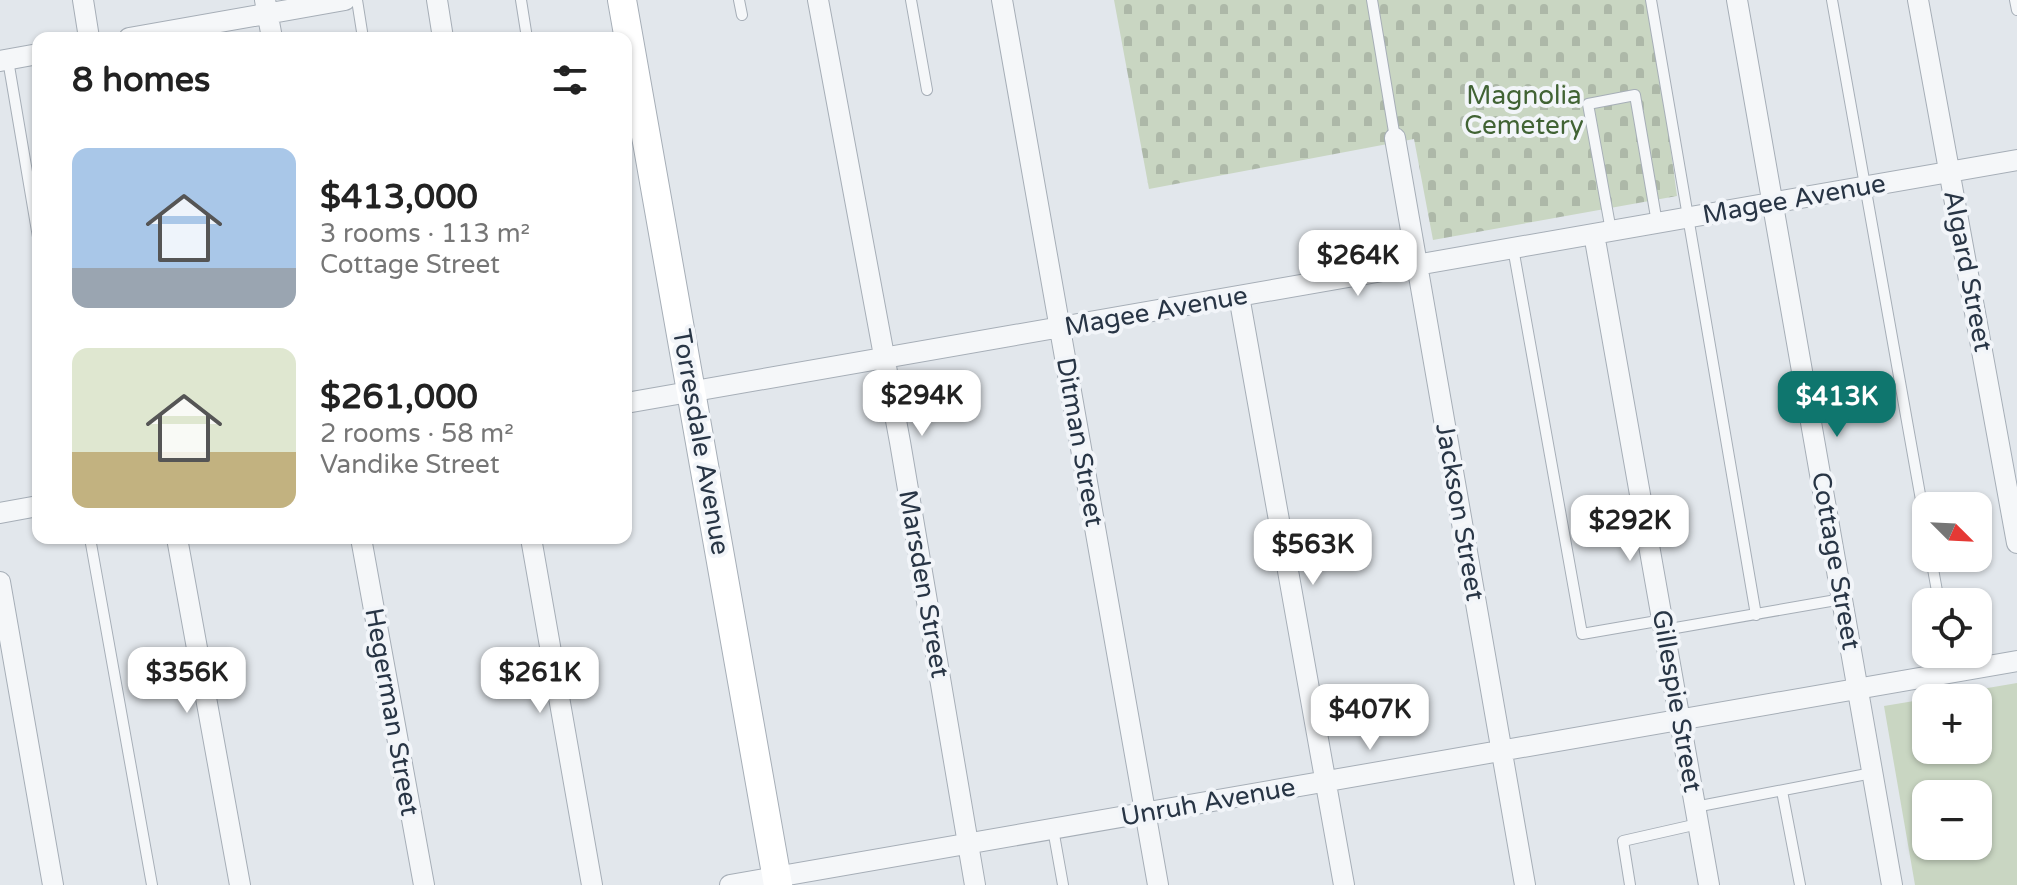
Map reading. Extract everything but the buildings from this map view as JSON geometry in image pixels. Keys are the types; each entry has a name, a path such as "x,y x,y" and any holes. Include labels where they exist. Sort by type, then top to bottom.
{"street":[{"path":"83,0 88,32"},
{"path":"156,32 267,7 345,0"},
{"path":"437,0 442,32"},
{"name":"Torresdale Avenue","path":"622,0 628,32"},
{"name":"Marsden Street","path":"818,0 885,358 975,885"},
{"name":"Ditman Street","path":"1002,0 1158,885"},
{"name":"Cottage Street","path":"1737,0 1892,885"},
{"name":"Algard Street","path":"1918,0 2017,543"},
{"path":"267,7 271,32"},
{"path":"4,60 32,55"},
{"name":"Torresdale Avenue","path":"632,56 778,881"},
{"name":"Jackson Street","path":"1395,138 1525,885"},
{"name":"Magee Avenue","path":"632,402 2017,160"},
{"name":"Gillespie Street","path":"1602,232 1663,625 1709,885"},
{"path":"1239,296 1344,885"},
{"path":"0,513 32,507"},
{"path":"178,544 240,885"},
{"name":"Hegerman Street","path":"362,544 424,885"},
{"path":"532,544 592,885"},
{"path":"0,582 53,885"},
{"name":"Unruh Avenue","path":"1992,662 2017,661"},
{"name":"Unruh Avenue","path":"730,885 778,881 970,842 1858,689 1932,668"}],"lane":[{"path":"357,0 362,32"},
{"path":"521,0 526,32"},
{"path":"739,0 742,15"},
{"path":"911,0 927,90"},
{"path":"1372,0 1395,138"},
{"path":"1651,0 1756,615"},
{"path":"1832,0 1920,492"},
{"path":"2015,0 2017,10"},
{"path":"4,60 32,206"},
{"path":"1602,232 1588,104 1635,95 1657,223"},
{"path":"1513,248 1582,634 1756,615 1842,599"},
{"path":"91,544 152,885"},
{"path":"1630,885 1623,841 1782,791 1872,773"},
{"path":"1782,791 1800,885"},
{"path":"1053,829 1063,885"}],"green space":[{"name":"Magnolia Cemetery","path":"1114,0 1646,0 1663,92 1677,196 1433,240 1414,139 1149,189"},
{"path":"2017,683 2017,885 1915,885 1884,706 1912,701 1912,764 1992,764 1992,687"}]}
